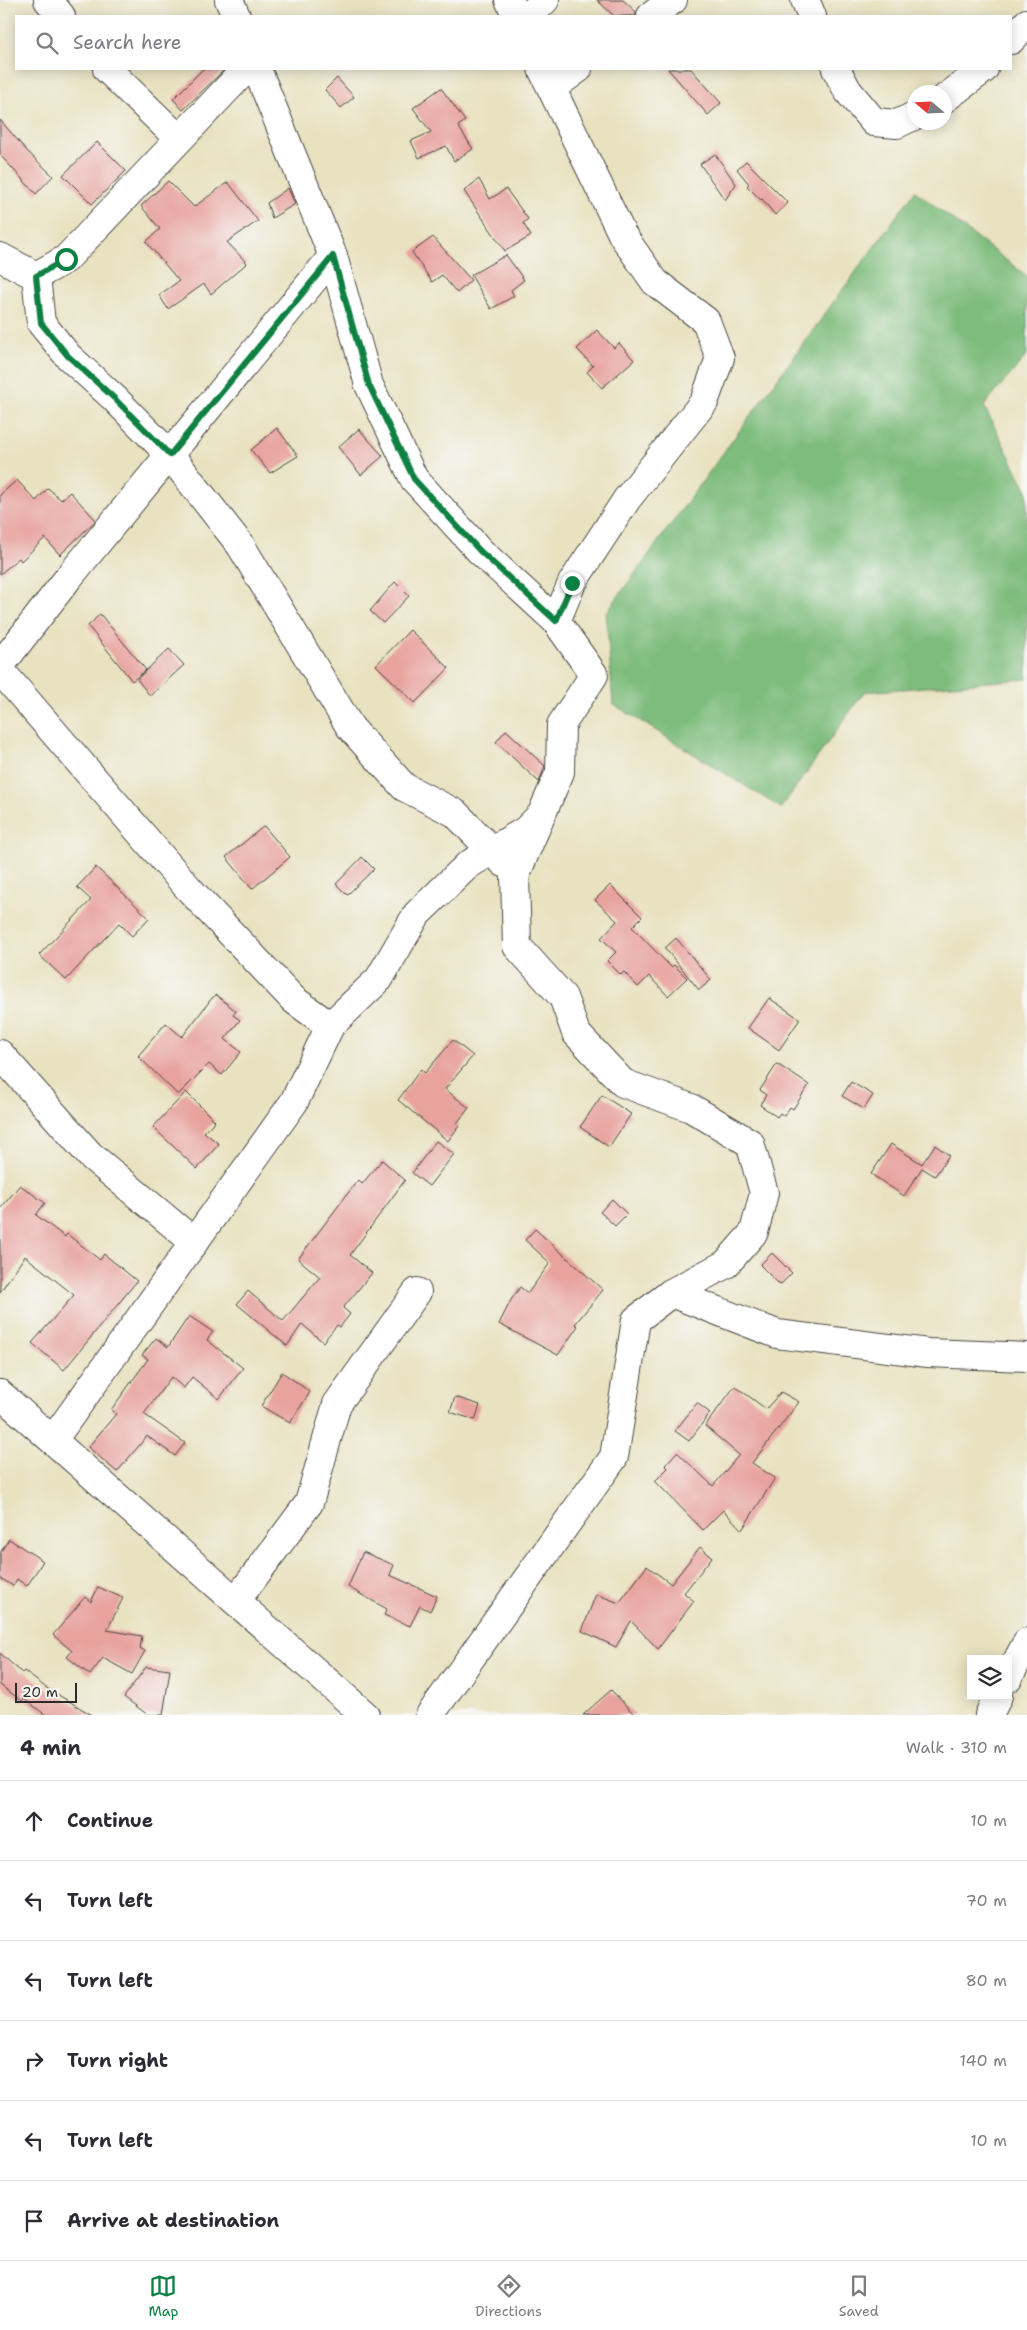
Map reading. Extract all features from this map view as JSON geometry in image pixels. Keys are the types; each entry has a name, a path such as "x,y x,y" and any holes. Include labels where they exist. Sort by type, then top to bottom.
{"street":[{"path":"48,0 60,15"},
{"path":"229,0 236,15"},
{"path":"509,0 516,15"},
{"path":"530,15 545,0"},
{"path":"652,15 673,0"},
{"path":"805,0 812,15"},
{"path":"1012,39 1027,22"},
{"path":"108,70 179,140"},
{"path":"36,276 66,259 245,70"},
{"path":"257,70 333,256 369,385 414,479 480,551 556,621 594,675 561,725 560,772 515,876 517,946 563,997 576,1033 623,1083 691,1108 750,1142 764,1192 754,1232 726,1264 671,1293 636,1320 614,1457 430,1715"},
{"path":"556,621 572,583 627,499 704,402 720,358 706,321 655,282 624,236 547,78 575,70"},
{"path":"837,70 848,91 874,122 897,124 907,119"},
{"path":"952,93 983,70"},
{"path":"0,666 333,256"},
{"path":"0,257 36,276"},
{"path":"36,276 41,323 68,356 114,398 170,455 241,546 350,727 404,787 455,813 493,850 515,876"},
{"path":"0,670 189,888 294,1000 330,1026"},
{"path":"53,1440 294,1102 330,1026 379,979 418,914 468,865 526,830 541,815"},
{"path":"0,1054 90,1156 194,1242"},
{"path":"236,1601 308,1503 337,1404 417,1292"},
{"path":"671,1293 777,1334 928,1353 1027,1357"},
{"path":"0,1394 365,1715"},
{"path":"1012,1670 1027,1642"},
{"path":"988,1715 996,1700"}],"green space":[{"path":"915,191 1027,276 1027,355 984,406 1027,491 1027,679 864,692 781,808 613,704 606,613"}],"building":[{"path":"597,0 623,0 636,12 636,15 613,15"},
{"path":"202,70 224,70 183,110 173,99"},
{"path":"669,70 692,70 721,103 708,115"},
{"path":"337,78 354,97 341,108 325,90"},
{"path":"441,88 465,121 458,126 473,149 454,161 446,146 419,158 411,141 431,132 413,108"},
{"path":"0,120 27,151 53,176 36,194 0,155"},
{"path":"97,142 126,171 92,204 63,175"},
{"path":"715,154 736,184 725,200 700,164"},
{"path":"746,161 788,203 775,215 762,199 747,186 749,184 737,169"},
{"path":"479,179 490,199 506,189 528,219 523,223 531,236 505,251 464,191"},
{"path":"168,181 194,207 228,182 258,221 227,242 247,263 211,294 204,284 168,309 159,295 179,281 146,242 160,229 141,206"},
{"path":"288,188 295,204 272,218 267,203"},
{"path":"433,237 471,280 457,293 442,275 432,282 412,252"},
{"path":"506,255 524,280 511,290 514,296 491,309 471,275"},
{"path":"597,330 614,348 619,343 634,360 602,388 587,372 593,366 577,349"},
{"path":"277,428 298,456 270,473 251,450"},
{"path":"359,429 383,456 361,475 338,447"},
{"path":"17,480 36,501 48,488 61,500 70,492 96,520 60,555 45,538 21,561 19,558 0,574 0,495"},
{"path":"395,582 409,596 383,623 370,611"},
{"path":"100,614 146,670 132,681 88,626"},
{"path":"410,630 449,668 415,703 376,665"},
{"path":"169,649 184,665 150,696 137,679"},
{"path":"506,730 545,766 539,782 496,742"},
{"path":"264,826 290,857 252,889 226,857"},
{"path":"362,857 374,869 347,895 336,884"},
{"path":"96,867 149,918 132,936 119,923 66,980 39,955 91,900 77,887"},
{"path":"610,885 642,917 632,927 671,967 674,965 687,978 668,996 649,976 638,987 624,972 621,975 607,961 616,952 601,938 617,921 595,900"},
{"path":"676,938 711,980 699,990 665,948"},
{"path":"216,995 236,1011 233,1015 240,1020 225,1039 241,1052 222,1075 209,1064 178,1095 138,1056 166,1023 182,1037"},
{"path":"769,998 800,1019 779,1050 748,1028"},
{"path":"453,1040 473,1056 445,1089 469,1108 457,1123 459,1126 448,1141 398,1100 421,1069 425,1073"},
{"path":"777,1064 809,1085 793,1109 790,1107 784,1116 780,1113 777,1117 760,1105 766,1095 760,1090"},
{"path":"851,1082 873,1095 864,1109 842,1096"},
{"path":"186,1092 215,1121 204,1132 219,1144 197,1169 153,1127"},
{"path":"602,1095 631,1114 609,1147 580,1127"},
{"path":"436,1141 454,1154 429,1186 412,1173"},
{"path":"891,1144 922,1164 935,1145 949,1155 935,1176 922,1168 904,1196 871,1174"},
{"path":"382,1160 405,1180 350,1255 372,1273 343,1308 350,1314 340,1327 337,1325 323,1342 302,1324 287,1346 237,1304 248,1291 283,1321 320,1277 298,1259 358,1180 362,1184"},
{"path":"20,1185 45,1203 36,1215 65,1237 67,1234 100,1260 104,1254 137,1281 64,1370 32,1343 74,1295 25,1256 0,1292 0,1209"},
{"path":"612,1199 627,1214 615,1226 600,1212"},
{"path":"535,1229 603,1290 575,1324 578,1326 558,1355 499,1324 520,1287 528,1293 550,1263 525,1240"},
{"path":"772,1253 792,1273 780,1285 760,1265"},
{"path":"189,1316 213,1332 207,1340 243,1368 219,1399 192,1377 184,1388 171,1377 144,1414 185,1443 175,1456 147,1436 117,1472 88,1447 116,1414 111,1410 148,1359 142,1355 156,1338 168,1347"},
{"path":"282,1372 310,1392 290,1423 261,1406"},
{"path":"735,1386 766,1409 781,1392 799,1402 752,1463 775,1478 742,1530 723,1510 703,1530 655,1481 668,1468 665,1465 677,1452 713,1486 739,1455 705,1426"},
{"path":"455,1397 480,1405 475,1420 450,1412"},
{"path":"697,1403 710,1413 689,1441 675,1431"},
{"path":"9,1539 43,1561 27,1586 17,1579 13,1586 0,1578 0,1553"},
{"path":"700,1547 712,1557 684,1593 694,1601 658,1649 631,1621 616,1647 582,1631 596,1594 619,1603 647,1566 671,1584"},
{"path":"363,1552 394,1565 390,1575 437,1596 430,1611 420,1606 410,1626 384,1615 387,1609 348,1587"},
{"path":"98,1587 123,1598 107,1630 142,1636 140,1648 145,1651 132,1674 103,1658 90,1675 67,1657 72,1651 53,1635 85,1597 91,1602"},
{"path":"0,1653 22,1673 24,1671 45,1687 92,1715 46,1715 24,1699 22,1701 0,1685"},
{"path":"146,1667 170,1670 163,1715 148,1715 124,1697"},
{"path":"611,1690 635,1715 583,1715"}],"route":[{"path":"66,259 36,276 41,323 68,356 114,398 170,455 333,256 369,385 414,479 480,551 556,621 572,583"}]}
